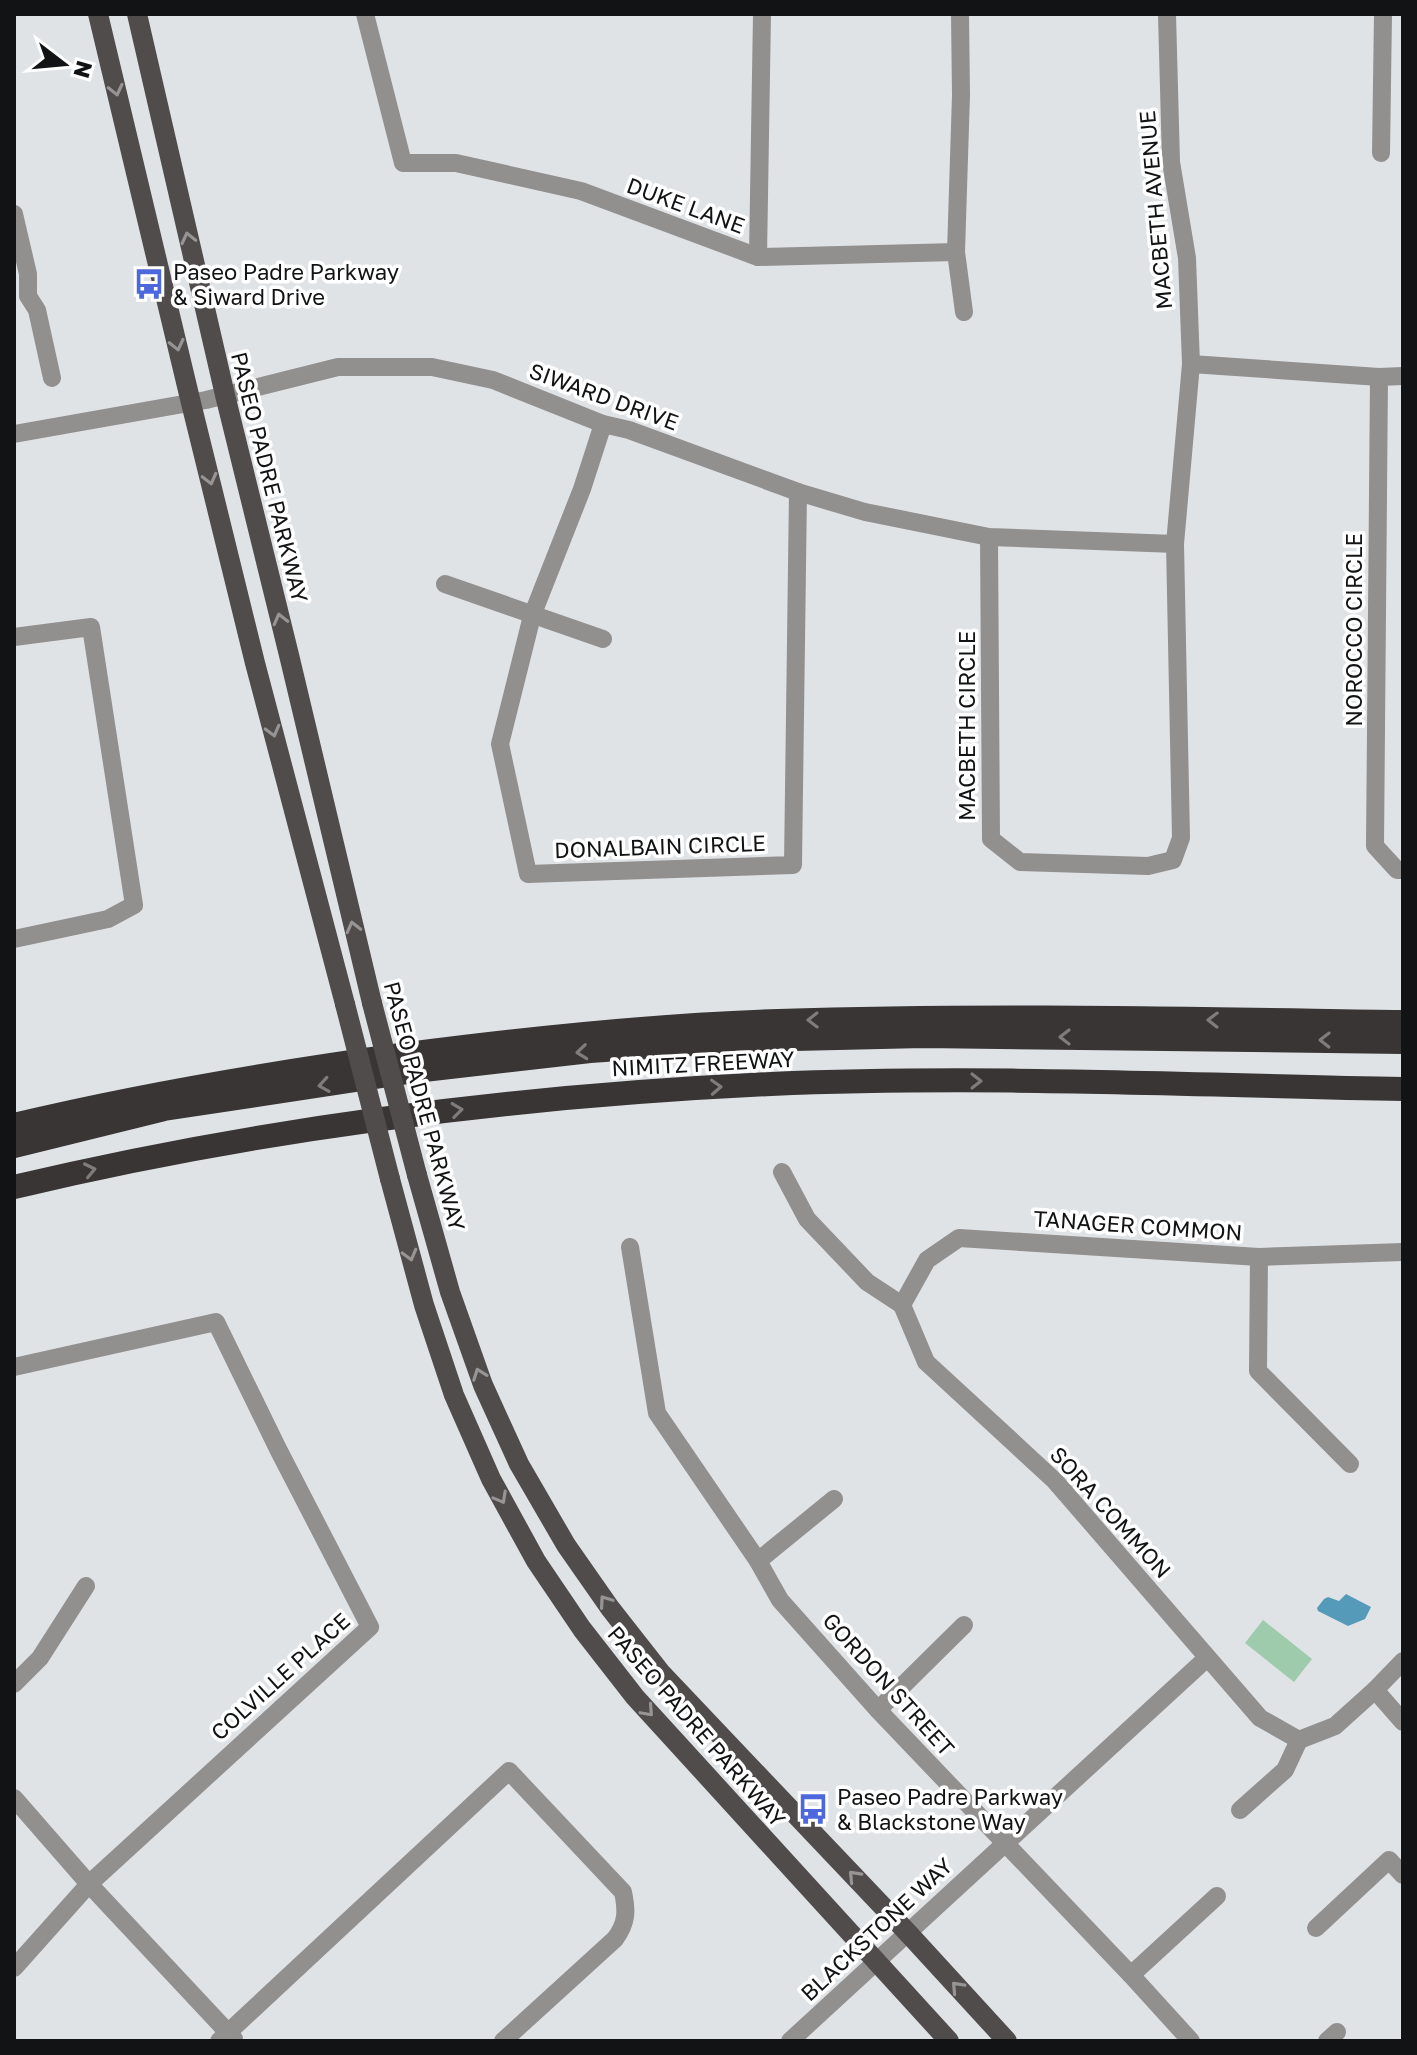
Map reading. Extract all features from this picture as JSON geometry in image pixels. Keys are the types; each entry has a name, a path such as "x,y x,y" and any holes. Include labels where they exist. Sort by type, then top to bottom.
{"highway":[{"name":"NIMITZ FREEWAY","path":"14,1125 165,1093 337,1064 482,1044 630,1029 777,1021 940,1018 1403,1022"},
{"path":"14,1146 164,1109 415,1071 590,1051 750,1040 924,1036 1403,1042"},
{"name":"NIMITZ FREEWAY","path":"14,1187 91,1169 350,1123 632,1092 775,1084 926,1081 1403,1089"}],"main road":[{"name":"PASEO PADRE PARKWAY","path":"98,14 255,663 424,1305 454,1395 491,1479 536,1561 582,1629 635,1697 949,2041"},
{"name":"PASEO PADRE PARKWAY","path":"137,14 225,395 372,1003 450,1292 483,1385 519,1464 566,1545 661,1673 1007,2041"}],"street":[{"name":"DUKE LANE","path":"365,14 403,163 456,163 581,191 758,257 956,252"},
{"path":"758,257 762,14"},
{"path":"960,14 956,252 964,312"},
{"name":"MACBETH AVENUE","path":"1167,14 1171,162 1187,258 1191,364 1175,544"},
{"path":"1381,153 1383,14"},
{"path":"14,214 28,274 21,298 37,310 52,378"},
{"path":"1191,364 1403,376"},
{"name":"SIWARD DRIVE","path":"14,434 191,403 338,367 432,367 493,380 603,424 629,430 798,492 865,512 989,537 1175,544"},
{"name":"NOROCCO CIRCLE","path":"1379,377 1375,846 1397,870 1403,870"},
{"name":"DONALBAIN CIRCLE","path":"603,424 582,489 532,616 500,744 528,874 793,865 798,492"},
{"name":"MACBETH CIRCLE","path":"989,537 991,839 1020,862 1148,866 1173,860 1181,838 1175,544"},
{"path":"445,584 603,639"},
{"path":"14,637 91,627 134,905 108,919 14,939"},
{"path":"782,1172 807,1219 867,1282 902,1305"},
{"name":"TANAGER COMMON","path":"902,1305 927,1260 959,1238 1259,1257 1403,1252"},
{"name":"GORDON STREET","path":"630,1247 657,1413 758,1561 780,1600 878,1710 1191,2041"},
{"path":"1259,1257 1258,1371 1350,1464"},
{"name":"SORA COMMON","path":"902,1305 926,1362 1055,1481 1260,1718 1299,1740"},
{"name":"COLVILLE PLACE","path":"14,1367 216,1322 370,1627 89,1884 14,1968"},
{"path":"758,1561 834,1499"},
{"path":"14,1684 40,1658 86,1586"},
{"path":"878,1710 964,1625"},
{"name":"BLACKSTONE WAY","path":"790,2041 1207,1658"},
{"path":"1240,1810 1285,1770 1299,1740 1335,1726 1403,1661"},
{"path":"1375,1690 1403,1722"},
{"path":"14,1798 227,2038 509,1771 623,1892 626,1918 615,1939 503,2041"},
{"path":"1316,1928 1389,1860 1403,1875"},
{"path":"1131,1975 1217,1896"}],"green space":[{"path":"1263,1620 1312,1659 1294,1682 1245,1643"}],"water":[{"path":"1346,1594 1371,1607 1365,1619 1348,1626 1318,1611 1324,1599 1328,1597 1339,1601"}],"place":[{"name":"Paseo Padre Parkway & Siward Drive","path":"149,284"},
{"name":"Paseo Padre Parkway & Blackstone Way","path":"813,1809"}]}
